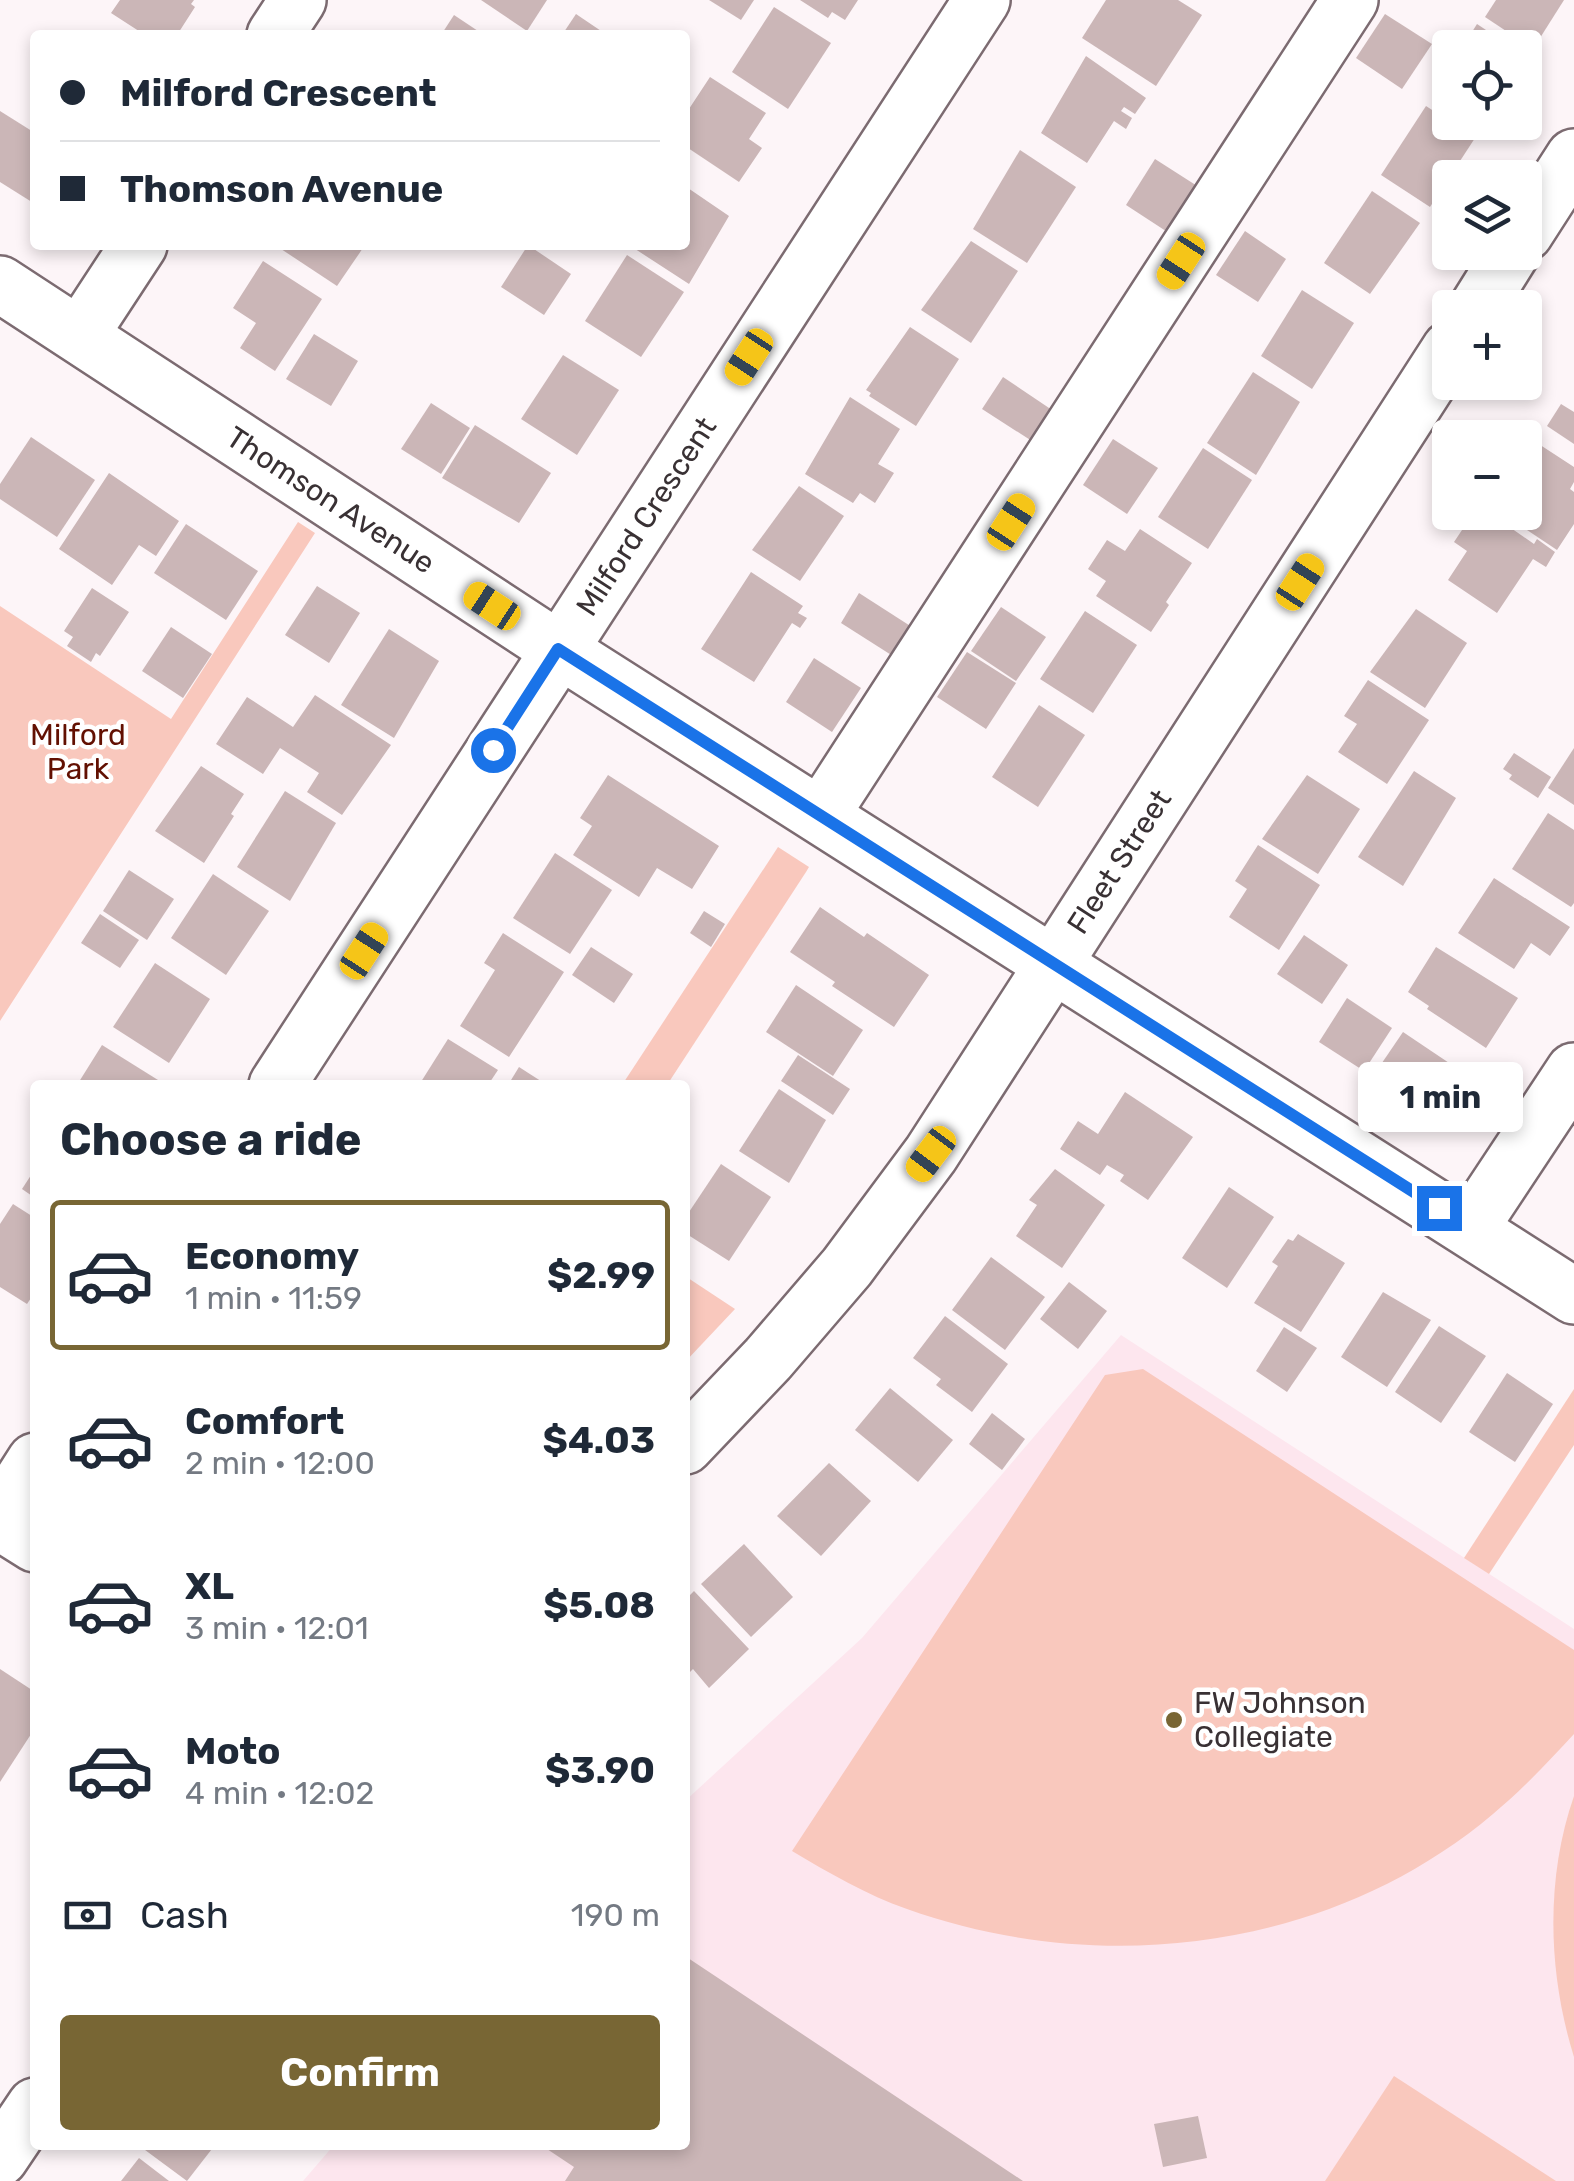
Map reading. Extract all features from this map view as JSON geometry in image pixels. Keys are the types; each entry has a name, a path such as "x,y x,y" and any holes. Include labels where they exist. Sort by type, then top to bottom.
{"street":[{"path":"278,30 298,0"},
{"name":"Milford Crescent","path":"280,1080 982,0"},
{"path":"821,815 1350,0"},
{"path":"1542,206 1574,156"},
{"path":"80,335 136,250"},
{"name":"Thomson Avenue","path":"0,284 558,649 1574,1296"},
{"name":"Fleet Street","path":"690,1441 848,1266 931,1154 1432,378"},
{"path":"1470,1228 1574,1072"},
{"path":"30,1469 0,1519 30,1540"},
{"path":"0,2158 30,2113"}],"shaded area":[{"name":"FW Johnson Collegiate","path":"1121,1335 1574,1629 1574,2181 303,2181 330,2150 690,2150 690,1796 862,1638"}],"green space":[{"name":"Milford Park","path":"298,522 315,533 0,1021 0,606 171,719"},
{"path":"778,847 809,867 670,1080 625,1080"},
{"path":"690,1279 735,1309 690,1357"},
{"path":"1143,1369 1574,1650 1574,1734 1504,1805 1430,1860 1361,1896 1289,1922 1213,1939 1136,1946 1059,1943 982,1931 892,1903 792,1851 1105,1375"},
{"path":"1574,1389 1574,1445 1489,1574 1464,1558"},
{"path":"1574,1796 1574,2057 1559,1993 1553,1926 1558,1860"},
{"path":"1394,2076 1556,2181 1325,2181"}],"building":[{"path":"120,0 194,0 191,4 195,7 180,30 137,30 111,13"},
{"path":"481,0 547,0 526,30"},
{"path":"709,0 754,0 741,20"},
{"path":"800,0 858,0 845,20 832,12 828,18"},
{"path":"1106,0 1178,0 1202,15 1156,86 1082,38"},
{"path":"1496,0 1564,0 1542,35 1542,30 1504,30 1485,17"},
{"path":"774,7 831,43 788,109 732,72"},
{"path":"576,14 600,30 565,30"},
{"path":"1385,14 1432,44 1402,89 1356,58"},
{"path":"454,15 476,30 444,30"},
{"path":"1086,56 1146,98 1135,114 1124,107 1121,111 1132,118 1126,129 1114,121 1087,163 1041,133"},
{"path":"710,77 766,113 749,139 762,148 739,182 690,149 690,107"},
{"path":"1426,106 1432,110 1432,140 1474,140 1461,160 1432,160 1430,207 1381,175"},
{"path":"0,111 30,130 30,201 0,182"},
{"path":"1020,150 1076,187 1027,263 973,229"},
{"path":"1155,159 1205,191 1175,237 1126,205"},
{"path":"690,189 729,216 689,284 637,250 690,250"},
{"path":"1372,191 1420,223 1370,294 1324,263"},
{"path":"1245,231 1286,259 1258,302 1216,275"},
{"path":"971,241 1018,271 971,343 921,310"},
{"path":"283,250 362,250 337,286"},
{"path":"525,250 535,250 571,274 544,315 501,287"},
{"path":"627,255 684,292 641,357 585,321"},
{"path":"263,261 322,299 275,371 240,348 256,323 233,308"},
{"path":"1302,290 1354,323 1312,389 1261,356"},
{"path":"910,327 959,359 916,426 869,396 871,393 866,390"},
{"path":"314,334 358,361 331,406 286,379"},
{"path":"563,355 619,390 577,455 521,419"},
{"path":"1253,372 1300,402 1256,475 1207,443"},
{"path":"1003,377 1058,414 1038,445 982,409"},
{"path":"850,397 900,429 878,464 894,473 875,503 860,493 853,503 805,474"},
{"path":"431,403 470,428 441,474 401,449"},
{"path":"1561,404 1574,412 1574,444 1547,426"},
{"path":"475,425 551,473 519,523 442,478"},
{"path":"31,437 95,480 57,537 0,499 0,484"},
{"path":"1113,439 1158,468 1127,514 1083,485"},
{"path":"1542,446 1574,467 1570,489 1574,492 1574,524 1557,550 1527,530 1542,530"},
{"path":"1203,448 1252,480 1208,549 1158,517"},
{"path":"109,473 179,521 156,556 139,545 112,585 59,549"},
{"path":"799,486 844,516 800,581 752,550"},
{"path":"186,524 258,571 226,620 154,573"},
{"path":"1140,529 1192,563 1151,632 1096,596 1106,581 1088,569 1107,540 1125,551"},
{"path":"1462,530 1514,530 1555,552 1546,567 1533,559 1497,613 1448,580 1467,551 1454,542"},
{"path":"751,572 803,606 798,613 807,618 800,628 792,623 754,682 701,649"},
{"path":"317,586 360,613 329,663 285,635"},
{"path":"92,588 129,612 100,656 96,653 91,662 67,646 73,637 64,631"},
{"path":"859,593 915,629 896,658 841,623"},
{"path":"1001,607 1046,637 1016,681 971,651"},
{"path":"1416,609 1467,643 1425,708 1370,672"},
{"path":"1085,611 1137,645 1093,713 1040,679"},
{"path":"171,627 212,654 183,698 142,671"},
{"path":"389,629 439,661 394,738 341,705"},
{"path":"967,652 1016,683 986,729 937,697"},
{"path":"814,658 861,688 832,732 786,702"},
{"path":"1368,680 1429,720 1387,784 1338,752 1357,724 1344,716"},
{"path":"315,695 391,745 342,815 307,792 319,773 280,748 263,774 216,744 247,697 293,727"},
{"path":"1039,705 1085,735 1038,807 992,777"},
{"path":"1574,748 1574,805 1548,788"},
{"path":"1514,753 1551,777 1538,798 1509,779 1512,775 1503,769"},
{"path":"201,766 244,794 204,863 155,831"},
{"path":"1414,771 1456,798 1403,886 1358,857"},
{"path":"608,775 719,846 692,889 657,868 639,897 573,855 592,826 580,818"},
{"path":"1307,775 1360,809 1318,874 1262,839"},
{"path":"285,791 336,823 290,901 237,867"},
{"path":"1548,813 1574,830 1571,907 1512,869"},
{"path":"1258,845 1320,885 1279,950 1229,917 1247,889 1235,881"},
{"path":"555,853 612,890 570,954 513,918"},
{"path":"129,870 174,899 147,940 103,911"},
{"path":"213,874 269,911 226,975 171,938"},
{"path":"1494,878 1570,927 1550,956 1531,943 1514,969 1458,933"},
{"path":"820,907 929,975 894,1027 832,986 835,982 790,952"},
{"path":"704,911 725,924 711,947 690,933"},
{"path":"100,914 139,940 120,968 81,943"},
{"path":"503,933 564,972 509,1057 460,1026 495,970 484,963"},
{"path":"1304,935 1348,965 1322,1004 1277,974"},
{"path":"591,947 633,974 614,1003 572,975"},
{"path":"1436,947 1518,998 1486,1048 1408,992"},
{"path":"155,963 210,999 169,1063 113,1027"},
{"path":"796,985 863,1030 833,1076 766,1032"},
{"path":"1347,998 1392,1028 1364,1071 1319,1042"},
{"path":"1403,1032 1464,1073 1432,1123 1369,1082"},
{"path":"448,1039 498,1070 491,1080 422,1080"},
{"path":"102,1045 158,1080 80,1080"},
{"path":"798,1055 850,1089 833,1115 781,1081"},
{"path":"519,1067 539,1080 511,1080"},
{"path":"779,1089 826,1120 789,1183 739,1151"},
{"path":"1125,1092 1193,1137 1148,1200 1120,1181 1124,1175 1107,1165 1100,1175 1060,1149 1078,1121 1098,1134"},
{"path":"721,1164 771,1197 729,1261 690,1236 690,1210"},
{"path":"1055,1169 1105,1205 1062,1268 1016,1236 1037,1205 1029,1200"},
{"path":"30,1177 30,1195 22,1189"},
{"path":"1229,1187 1274,1217 1227,1288 1182,1258"},
{"path":"13,1204 30,1215 27,1304 0,1287 0,1224"},
{"path":"1298,1234 1345,1263 1301,1332 1254,1303 1278,1266 1272,1262 1288,1239 1293,1241"},
{"path":"991,1257 1045,1297 1005,1350 952,1310"},
{"path":"1069,1282 1107,1311 1078,1349 1040,1319"},
{"path":"1383,1292 1431,1320 1387,1387 1341,1357"},
{"path":"945,1316 1008,1364 972,1412 936,1385 941,1379 913,1358"},
{"path":"1439,1326 1486,1356 1441,1423 1395,1392"},
{"path":"1284,1327 1317,1348 1287,1392 1256,1371"},
{"path":"1507,1373 1553,1404 1515,1462 1469,1432"},
{"path":"890,1388 953,1440 918,1482 855,1430"},
{"path":"992,1413 1025,1439 1002,1470 969,1444"},
{"path":"829,1463 871,1501 821,1556 777,1516"},
{"path":"744,1544 793,1597 751,1637 701,1584"},
{"path":"694,1591 749,1649 709,1688 693,1669 690,1672 690,1595"},
{"path":"0,1669 30,1689 30,1736 0,1782"},
{"path":"690,1959 1023,2181 565,2181 574,2167 548,2150 690,2150"},
{"path":"1198,2116 1207,2158 1163,2167 1154,2124"},
{"path":"145,2150 211,2150 187,2181"},
{"path":"139,2158 169,2181 121,2181"}],"place":[{"name":"FW Johnson Collegiate","path":"1174,1720"}],"route":[{"path":"493,750 558,649 1439,1208"}]}
